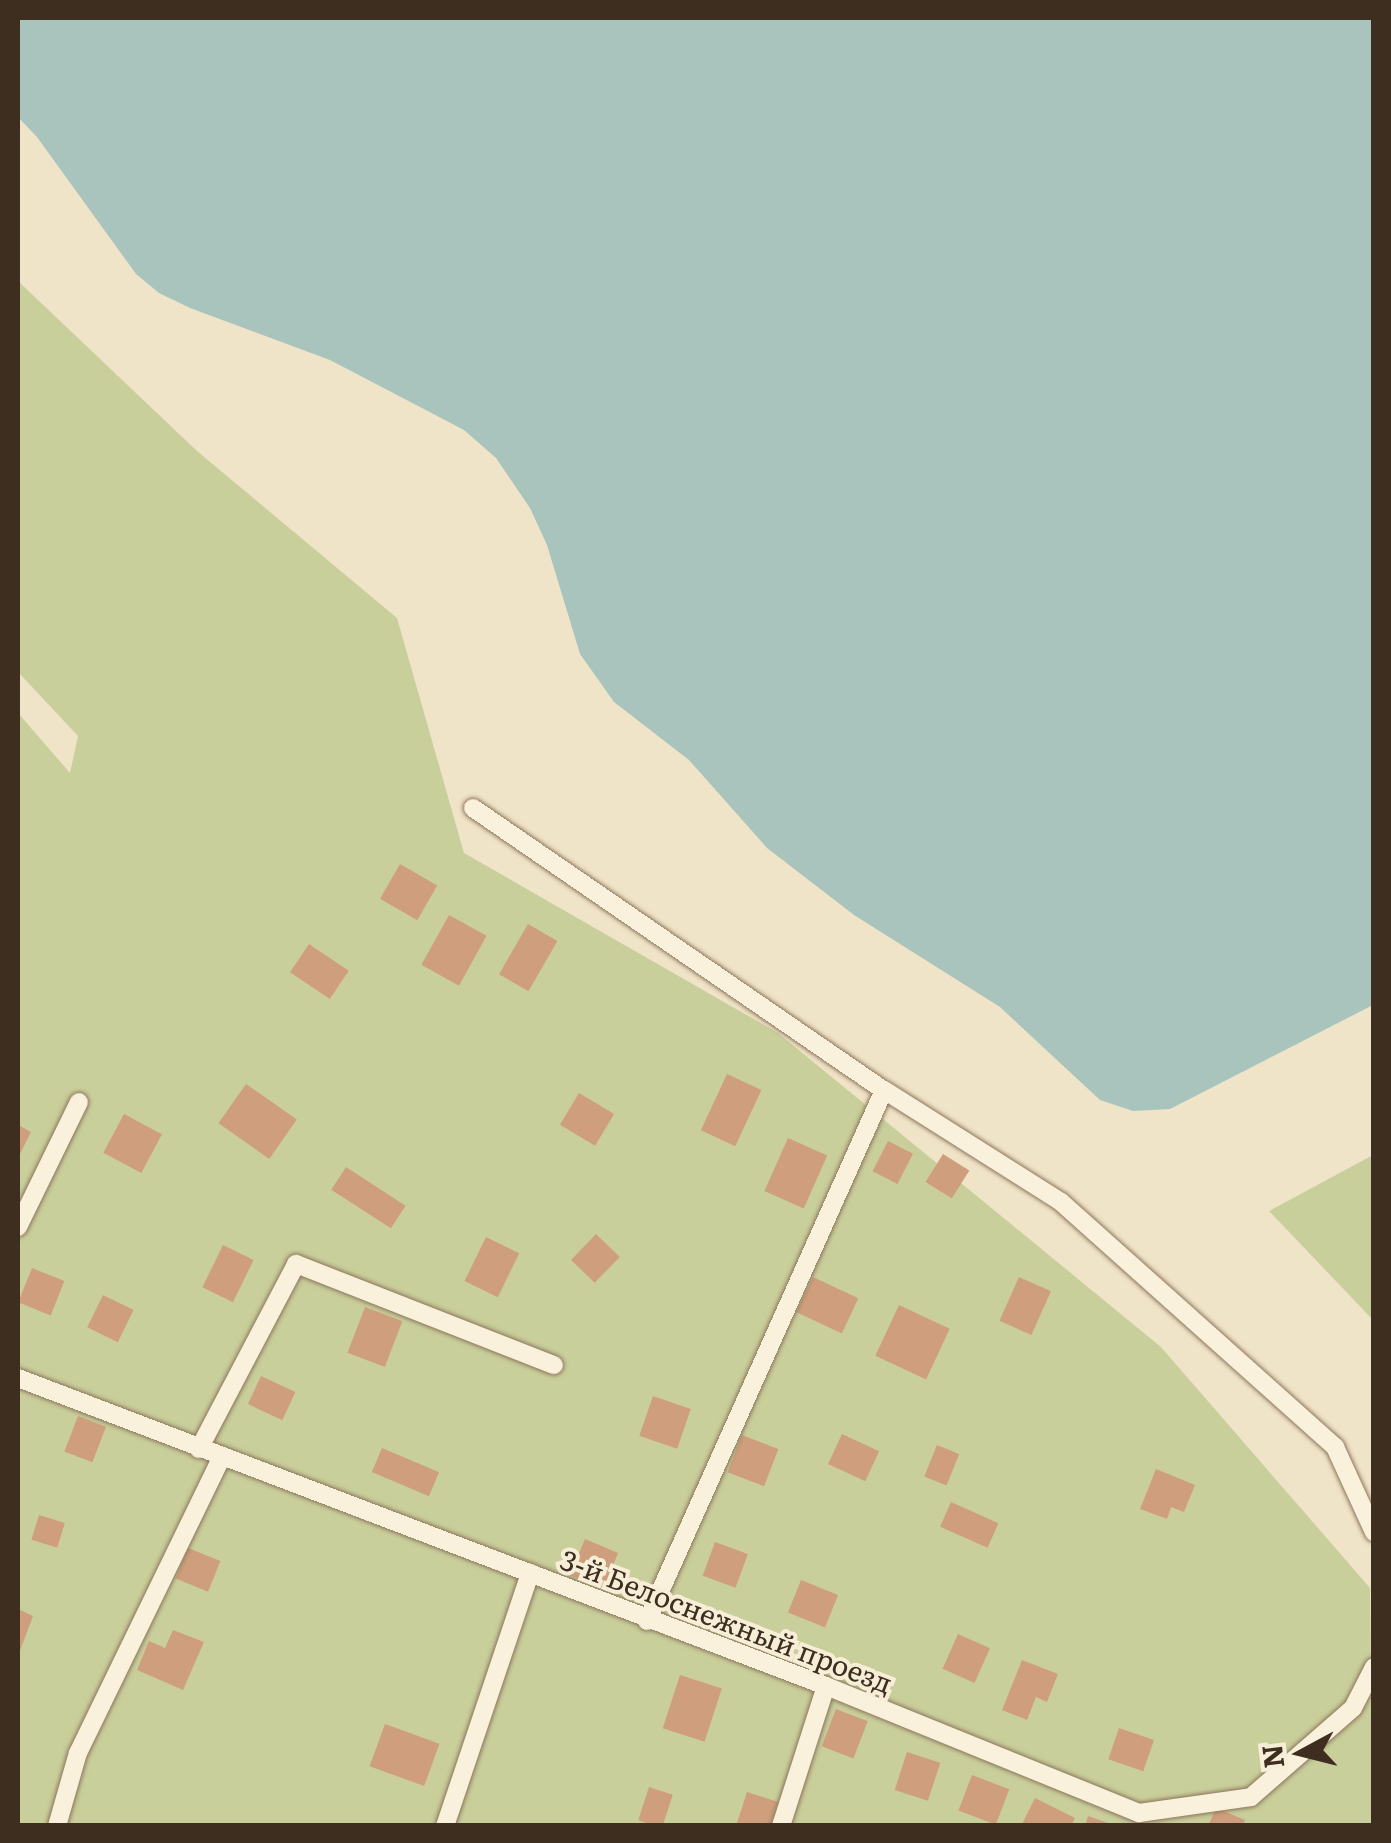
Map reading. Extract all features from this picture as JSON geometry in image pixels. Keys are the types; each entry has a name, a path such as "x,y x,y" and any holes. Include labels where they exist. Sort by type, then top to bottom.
{"lane":[{"path":"473,808 884,1090 1061,1202 1335,1447 1374,1532"},
{"path":"647,1621 884,1090"},
{"path":"18,1227 80,1102"},
{"path":"200,1449 296,1264 554,1365"},
{"name":"3-й Белоснежный проезд","path":"18,1378 221,1459 826,1686 1139,1812 1251,1797 1353,1708 1374,1667"},
{"path":"57,1826 78,1753 221,1459"},
{"path":"445,1826 530,1573"},
{"path":"781,1826 826,1686"}],"green space":[{"path":"18,281 197,451 397,618 464,853 778,1033 1161,1347 1370,1588 1373,1825 18,1825 18,713 70,773 78,736 18,672"},
{"path":"1373,1155 1373,1320 1269,1211"}],"water":[{"path":"18,18 1373,18 1373,1005 1170,1109 1133,1111 1100,1100 1000,1007 854,915 767,848 689,760 614,702 580,654 547,545 530,508 496,458 464,430 330,360 190,308 159,293 136,274 37,137 18,117"}],"building":[{"path":"400,864 437,886 417,920 380,899"},
{"path":"449,915 487,936 459,986 421,965"},
{"path":"528,924 557,941 528,991 499,974"},
{"path":"309,944 349,971 330,999 290,972"},
{"path":"727,1074 761,1090 735,1146 701,1130"},
{"path":"246,1084 297,1120 269,1159 218,1123"},
{"path":"579,1093 614,1114 595,1146 560,1125"},
{"path":"124,1114 162,1134 141,1173 103,1153"},
{"path":"18,1125 31,1132 18,1158"},
{"path":"788,1138 827,1155 804,1208 764,1191"},
{"path":"888,1141 913,1154 898,1184 873,1171"},
{"path":"943,1154 969,1170 952,1198 926,1182"},
{"path":"346,1167 406,1206 391,1228 331,1190"},
{"path":"596,1234 620,1257 595,1283 571,1260"},
{"path":"486,1237 519,1253 498,1297 465,1281"},
{"path":"223,1245 254,1260 233,1302 202,1287"},
{"path":"32,1268 64,1281 51,1315 18,1302"},
{"path":"813,1277 858,1298 842,1333 797,1312"},
{"path":"1019,1277 1051,1291 1031,1335 999,1321"},
{"path":"103,1295 134,1310 118,1342 87,1327"},
{"path":"899,1305 950,1329 926,1379 875,1356"},
{"path":"365,1307 402,1321 385,1367 347,1353"},
{"path":"261,1376 295,1392 282,1420 248,1404"},
{"path":"653,1396 691,1409 677,1449 639,1436"},
{"path":"78,1416 106,1427 92,1462 64,1451"},
{"path":"842,1434 879,1451 865,1481 828,1464"},
{"path":"742,1435 778,1449 764,1486 728,1472"},
{"path":"937,1445 959,1454 947,1486 924,1477"},
{"path":"382,1448 439,1472 429,1496 372,1472"},
{"path":"1156,1469 1195,1485 1184,1512 1171,1507 1167,1519 1140,1509"},
{"path":"951,1502 999,1523 988,1548 940,1527"},
{"path":"39,1515 65,1523 57,1548 31,1540"},
{"path":"585,1539 618,1553 603,1589 570,1575"},
{"path":"715,1542 748,1554 736,1588 703,1576"},
{"path":"188,1548 220,1561 208,1592 176,1579"},
{"path":"801,1580 838,1595 825,1627 788,1612"},
{"path":"18,1609 33,1616 18,1656"},
{"path":"173,1630 204,1642 183,1690 137,1670 149,1641 165,1648"},
{"path":"958,1634 990,1648 975,1683 943,1669"},
{"path":"1022,1660 1058,1674 1047,1702 1036,1697 1027,1720 1002,1710"},
{"path":"680,1675 722,1689 705,1742 663,1728"},
{"path":"836,1709 868,1721 853,1759 822,1746"},
{"path":"385,1724 440,1744 424,1786 370,1766"},
{"path":"1119,1728 1154,1740 1143,1771 1108,1759"},
{"path":"907,1752 940,1763 928,1801 895,1790"},
{"path":"972,1775 1009,1789 996,1825 958,1810"},
{"path":"649,1787 673,1795 663,1826 638,1820"},
{"path":"747,1792 778,1802 770,1826 736,1826"},
{"path":"1035,1798 1075,1818 1071,1826 1021,1826"},
{"path":"1216,1808 1245,1820 1243,1826 1208,1826"},
{"path":"1088,1816 1114,1825 1114,1826 1085,1826"}]}
